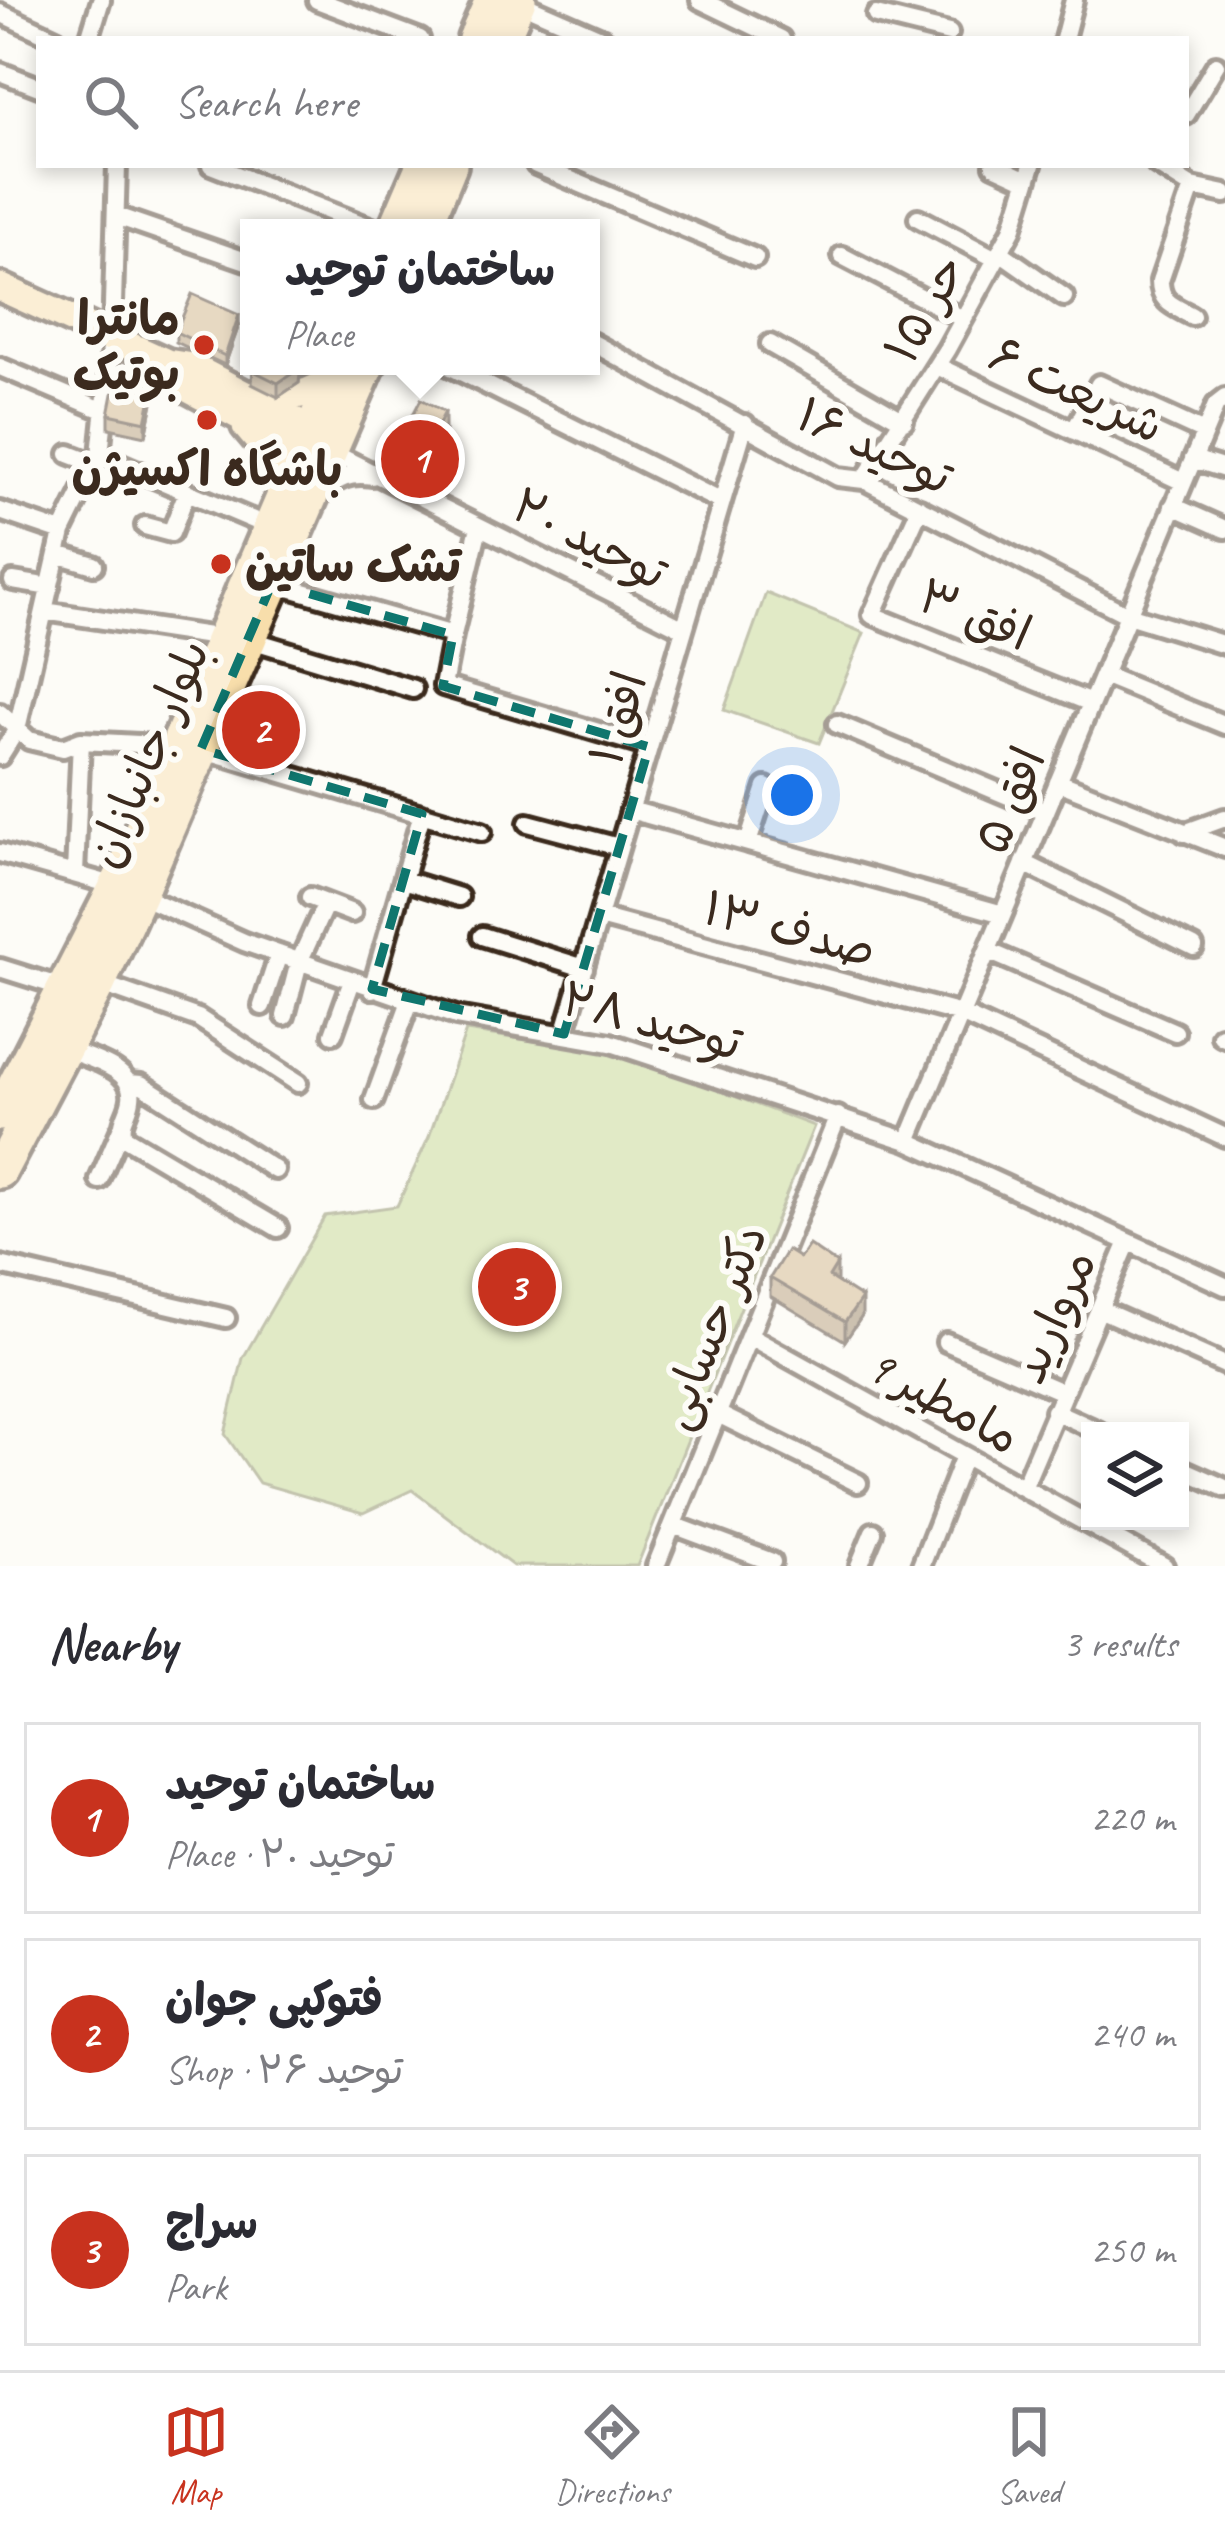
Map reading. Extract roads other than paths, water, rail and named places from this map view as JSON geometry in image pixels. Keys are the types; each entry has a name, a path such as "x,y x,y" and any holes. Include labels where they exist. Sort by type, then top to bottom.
{"highway":[{"path":"478,36 509,1"},
{"path":"503,36 509,1"},
{"path":"400,219 421,168"},
{"path":"428,219 449,168"},
{"name":"بلوار جانبازان","path":"0,1171 42,1034 99,982 127,891 345,375"},
{"name":"بلوار جانبازان","path":"236,638 272,583 287,511"},
{"name":"بلوار جانبازان","path":"5,1091 127,891"}],"main road":[{"path":"0,287 167,363 192,367 235,402 316,444"},
{"path":"235,402 302,396 339,375"},
{"path":"235,402 267,451 287,511"}],"street":[{"path":"90,36 101,0"},
{"path":"317,0 342,4 413,36"},
{"path":"700,0 775,36"},
{"path":"1065,36 1074,0"},
{"path":"509,1 596,36"},
{"path":"0,13 50,36"},
{"path":"876,15 908,32 949,33"},
{"path":"1189,110 1216,65"},
{"path":"0,72 36,86"},
{"path":"0,756 17,729 62,532 98,459 112,338 117,168"},
{"path":"220,168 349,219"},
{"path":"543,168 755,258"},
{"path":"1161,168 1192,187 1225,194"},
{"name":"حر ۱۵","path":"864,480 964,319 1012,230 1030,173"},
{"path":"1192,187 1160,281 1166,302 1192,316"},
{"path":"118,218 240,259"},
{"path":"918,218 998,255 1064,297"},
{"path":"842,256 964,319"},
{"path":"770,344 904,421"},
{"name":"توحید ۱۶","path":"600,348 838,477 864,480 1128,615 1225,645"},
{"name":"شریعت ۶","path":"937,366 1184,482"},
{"path":"0,367 107,412"},
{"path":"467,375 722,502"},
{"path":"1074,430 1099,383 1204,432"},
{"name":"افق ۵","path":"961,1014 1204,432 1222,400"},
{"name":"افق ۱","path":"564,1034 745,424"},
{"name":"توحید ۲۰","path":"316,444 684,629"},
{"path":"69,454 98,459 187,492 287,511 334,480 354,474 382,477"},
{"path":"1193,459 1225,469"},
{"path":"145,526 171,533 187,492"},
{"path":"1173,506 1225,529"},
{"name":"افق ۳","path":"920,508 872,615 1091,703"},
{"path":"0,512 62,532"},
{"path":"479,526 443,686 649,747"},
{"path":"58,554 94,565"},
{"path":"13,581 50,587"},
{"path":"272,583 453,635"},
{"path":"44,611 236,638 413,689"},
{"path":"1103,675 1225,725"},
{"path":"0,713 28,740 63,748 81,741 189,747 482,832"},
{"path":"837,724 1046,812"},
{"path":"75,873 81,741"},
{"path":"1058,782 1225,848"},
{"path":"748,843 766,787"},
{"path":"630,810 1003,914"},
{"path":"372,988 422,814"},
{"path":"1183,834 1225,818"},
{"path":"528,824 619,847"},
{"name":"توحید ۲۸","path":"0,853 127,891 299,962 456,1016 564,1034 671,1060 838,1116 908,1141 1128,1242 1167,1253 1225,1286"},
{"path":"1024,863 1194,947"},
{"path":"404,880 459,897"},
{"path":"285,1016 318,900 352,913"},
{"name":"صدف ۱۳","path":"599,917 961,1014 1225,1137"},
{"path":"482,936 584,968"},
{"path":"988,951 1175,1032"},
{"path":"262,1006 279,954"},
{"path":"0,968 64,988"},
{"path":"333,1034 352,981"},
{"path":"99,982 198,1018 298,1083"},
{"path":"374,1100 410,1001"},
{"path":"908,1141 961,1014"},
{"path":"42,1034 118,1071 129,1083 131,1099 99,1180"},
{"path":"129,1083 141,1084 275,1169"},
{"name":"دکتر حسابی","path":"656,1566 838,1116"},
{"path":"121,1129 124,1137 278,1228"},
{"name":"مروارید","path":"1023,1488 1128,1242"},
{"path":"0,1265 226,1318"},
{"path":"1099,1309 1225,1365"},
{"name":"مامطیر 9","path":"749,1336 1164,1566"},
{"path":"946,1342 1062,1392"},
{"path":"1054,1412 1081,1424"},
{"path":"718,1414 858,1483"},
{"path":"921,1566 964,1456"},
{"path":"1189,1472 1225,1488"},
{"path":"673,1525 772,1562"},
{"path":"859,1566 873,1532"}],"place":[{"name":"مانترا بوتیک","path":"204,345"},
{"name":"باشگاه اکسیژن","path":"207,420"},
{"name":"ساختمان توحید","path":"420,459"},
{"name":"تشک ساتین","path":"221,564"},
{"name":"فتوکپی جوان","path":"261,730"},
{"name":"سراج","path":"517,1287"}]}
